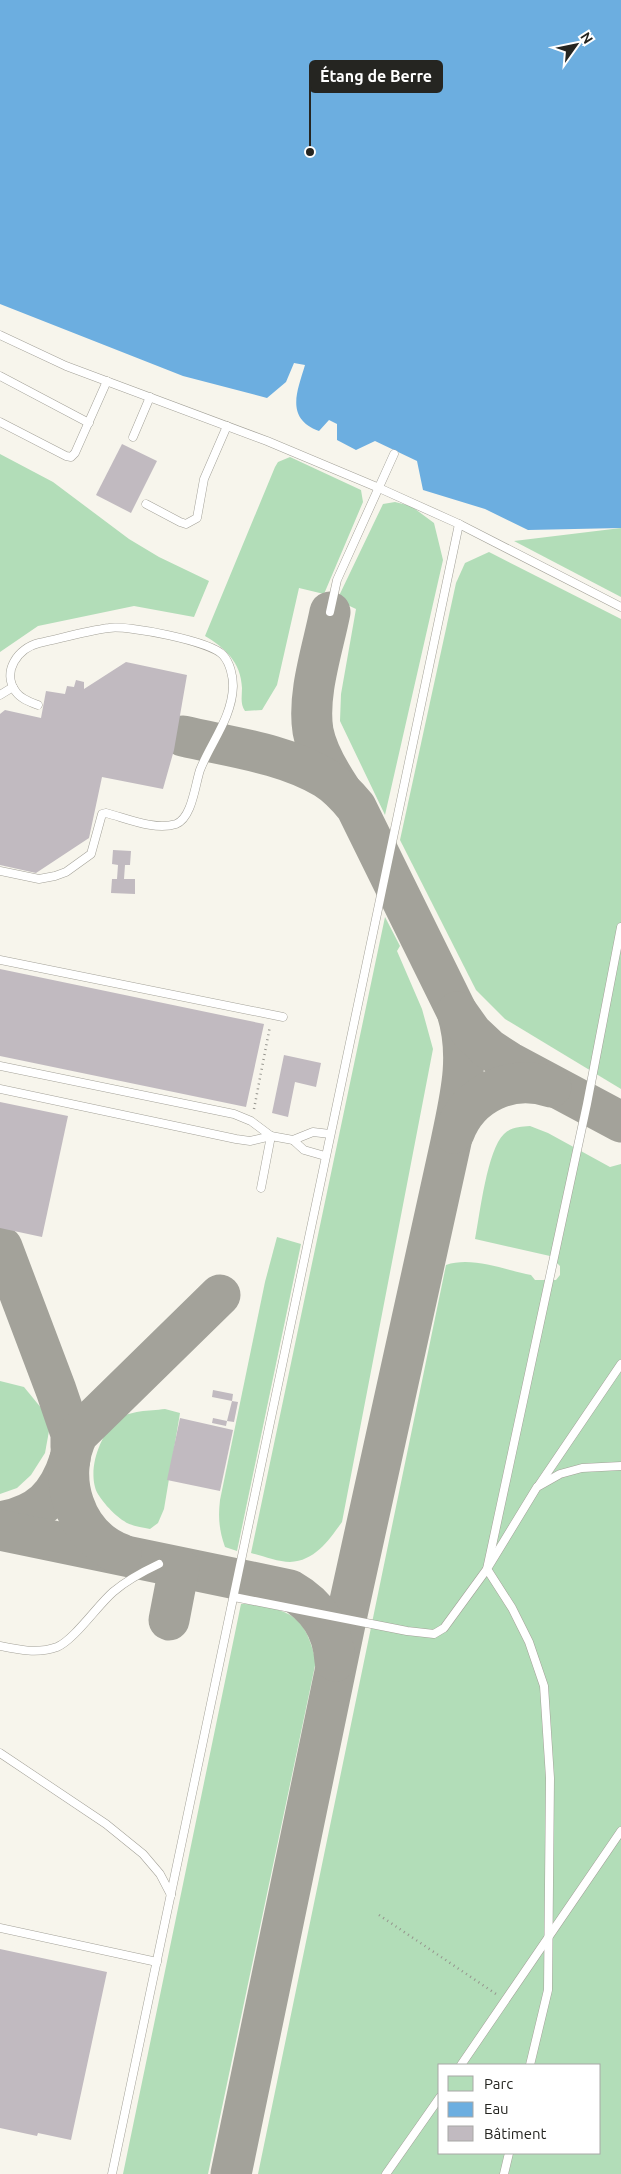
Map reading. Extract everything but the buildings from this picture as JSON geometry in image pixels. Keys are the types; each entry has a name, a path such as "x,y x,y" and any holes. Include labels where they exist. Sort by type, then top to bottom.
{"lane":[{"path":"0,335 66,366 227,426 379,488 458,524 621,606"},
{"path":"0,376 89,423"},
{"path":"0,422 66,456 72,457 107,381"},
{"path":"133,437 150,397"},
{"path":"146,504 180,522 186,524 193,522 199,514 204,479 227,426"},
{"path":"330,612 338,580 394,454"},
{"path":"112,2174 458,524"},
{"path":"0,871 40,879 66,872 91,854 102,814 106,813 165,826 176,824 183,819 189,810 201,768 228,714 233,684 230,667 222,654 211,648 187,640 124,627 110,628 33,645 21,652 13,662 10,673 13,687 24,700 38,705"},
{"path":"0,695 13,687"},
{"path":"530,2064 548,1990 550,1778 544,1686 525,1634 512,1608 487,1569 587,1104 621,927"},
{"path":"0,960 283,1018"},
{"path":"0,1066 225,1112 251,1120 271,1136"},
{"path":"0,1089 236,1139 250,1141 271,1136 293,1140 304,1150 325,1156"},
{"path":"293,1140 313,1132 330,1134"},
{"path":"261,1188 271,1136"},
{"path":"234,1597 407,1631 434,1634 444,1628 487,1569 538,1487 621,1364"},
{"path":"538,1487 560,1474 582,1468 621,1466"},
{"path":"0,1646 24,1651 44,1650 59,1646 112,1593 128,1580 159,1564"},
{"path":"0,1753 106,1824 135,1848 160,1874 171,1895"},
{"path":"462,2064 621,1831"},
{"path":"0,1928 157,1962"},
{"path":"386,2174 438,2100"},
{"path":"504,2174 509,2154"}],"path":[{"path":"251,1120 272,1015"},
{"path":"379,1916 506,2001"}],"green space":[{"path":"0,454 53,482 129,539 159,557 209,581 194,617 134,606 38,626 0,652"},
{"path":"290,457 361,490 363,502 324,594 299,588 277,685 262,710 245,711 242,703 241,679 235,663 225,651 205,636 275,467 278,462"},
{"path":"395,502 411,506 434,523 443,560 385,815 340,721 341,694 356,609 337,600 383,504"},
{"path":"621,528 621,597 514,541"},
{"path":"489,552 621,619 621,1089 505,1019 476,990 400,840 456,583 465,563"},
{"path":"385,917 400,946 397,951 422,1009 433,1049 342,1522 314,1554 299,1561 281,1561 251,1553"},
{"path":"530,1126 548,1133 610,1167 621,1164 621,2174 258,2174 446,1265 467,1262 489,1265 531,1275 535,1280 556,1280 560,1275 560,1266 550,1256 475,1239 493,1154 504,1134 516,1128"},
{"path":"277,1237 301,1244 237,1551 225,1547 221,1535 220,1500 265,1282"},
{"path":"0,1381 24,1387 42,1409 49,1431 45,1453 31,1475 17,1488 0,1494"},
{"path":"165,1409 180,1413 164,1509 158,1523 150,1529 127,1523 120,1519 103,1501 95,1487 95,1460 101,1442 117,1420 128,1414"},
{"path":"241,1604 279,1610 293,1617 307,1634 316,1661 208,2174 123,2174"}],"water":[{"path":"0,0 621,0 621,528 528,530 485,509 423,490 417,461 375,441 356,450 337,440 337,424 329,420 319,431 308,426 301,419 296,403 305,365 294,363 286,382 267,398 183,376 0,304"}],"taxiway":[{"path":"330,612 314,687 312,717 317,747 341,790"},
{"path":"183,736 292,762 325,778 338,788 356,807 457,1012 461,1029 464,1061 461,1093 346,1619 231,2174"},
{"path":"457,1012 472,1033 489,1049 509,1062 621,1122"},
{"path":"454,1133 470,1107 481,1097 493,1090 521,1083 551,1087"},
{"path":"2,1247 56,1390 71,1434 71,1447"},
{"path":"121,1554 91,1534 81,1519 74,1503 70,1486 69,1468 78,1434 220,1295"},
{"path":"0,1522 26,1515 45,1502 59,1484 70,1459"},
{"path":"0,1530 290,1590 309,1603 322,1620 331,1639 335,1661"},
{"path":"169,1620 179,1568"}],"place":[{"name":"Étang de Berre","path":"310,152"}]}
